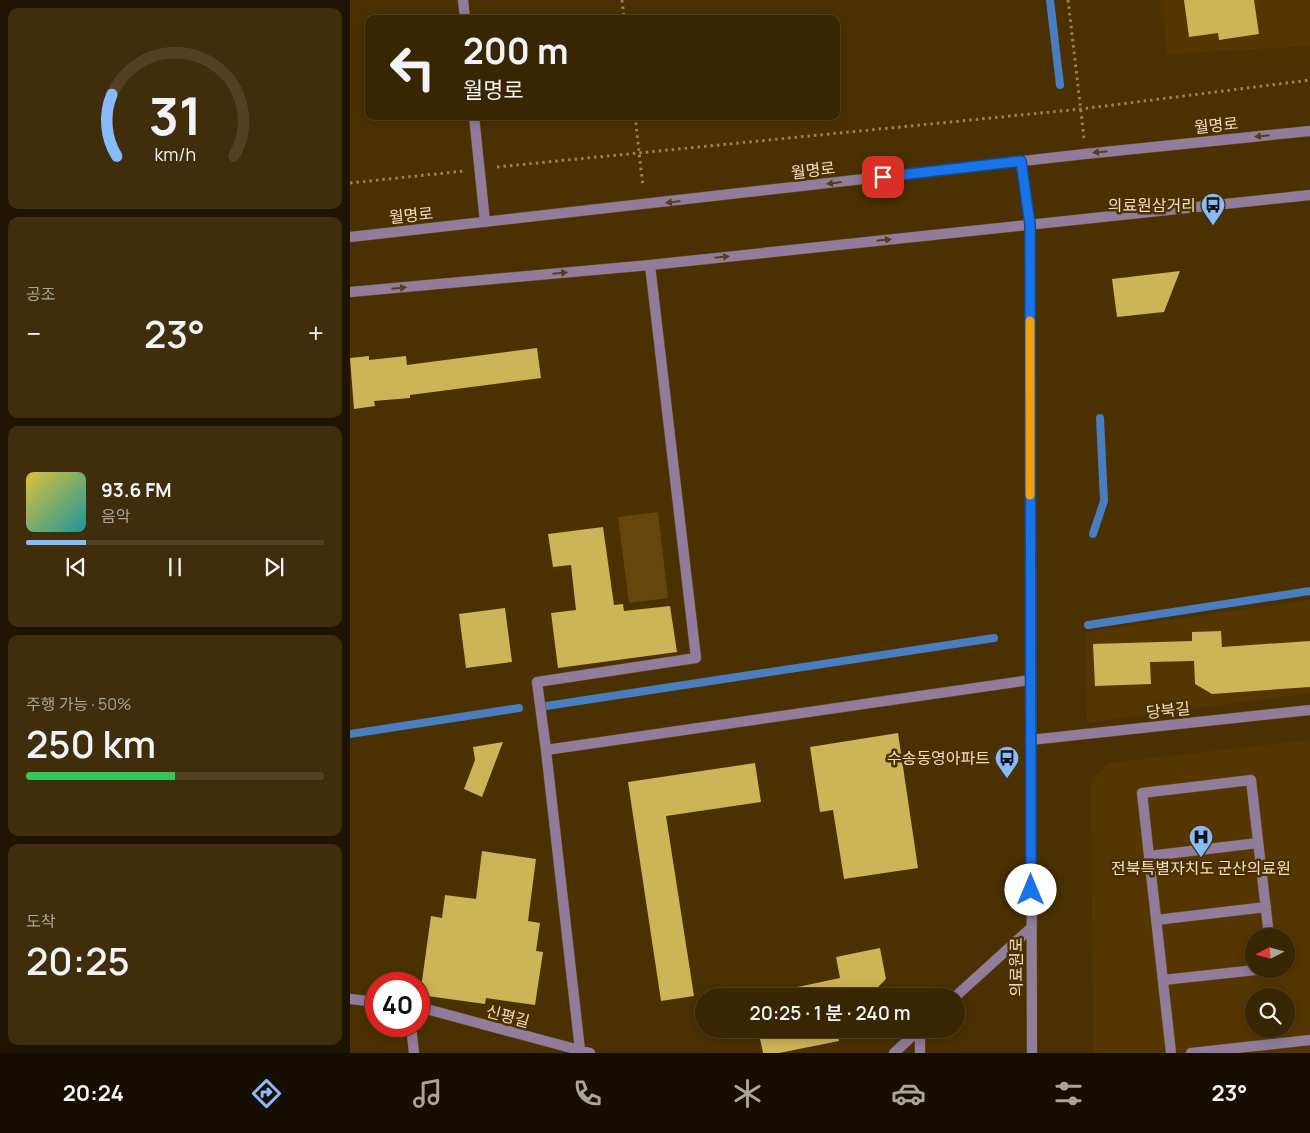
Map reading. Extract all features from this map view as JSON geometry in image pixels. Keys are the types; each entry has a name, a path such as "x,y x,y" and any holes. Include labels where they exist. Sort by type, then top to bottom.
{"street":[{"path":"463,0 465,15"},
{"path":"474,120 485,222"},
{"name":"월명로","path":"350,237 1021,161 1310,131"},
{"name":"의료원로","path":"1021,161 1030,224 1032,1053"},
{"path":"350,292 650,265 1310,195"},
{"path":"585,1052 537,682 696,658 650,265"},
{"path":"546,750 1030,680"},
{"name":"당북길","path":"1030,740 1310,710"},
{"path":"1171,1053 1142,793 1251,780 1268,928"},
{"path":"1149,856 1258,843"},
{"path":"1156,920 1266,907"},
{"path":"965,988 1031,928"},
{"path":"1163,980 1245,971"},
{"path":"350,1000 365,1001"},
{"name":"신평길","path":"430,1010 585,1052"},
{"path":"412,1037 414,1053"},
{"path":"894,1053 910,1038"},
{"path":"920,1038 920,1053"},
{"path":"1191,1053 1310,1040"}],"path":[{"path":"622,0 624,15"},
{"path":"1068,0 1085,154"},
{"path":"350,183 639,152 1081,109 1310,80"},
{"path":"635,120 645,205"}],"shaded area":[{"path":"1162,0 1310,0 1310,46 1167,54"},
{"path":"658,512 668,598 629,603 618,517"},
{"path":"1310,600 1310,693 1087,723 1086,632"},
{"name":"전북특별자치도 군산의료원","path":"1310,740 1310,1053 1093,1053 1091,779 1109,763"}],"building":[{"path":"1184,0 1254,0 1259,34 1219,40 1218,33 1189,37"},
{"path":"1180,271 1164,312 1117,317 1112,279"},
{"path":"537,348 541,378 410,395 410,398 374,401 375,406 354,409 350,358 369,356 369,360 406,356 407,365"},
{"path":"603,527 614,605 623,604 624,611 670,606 677,652 558,668 551,613 576,610 571,565 553,567 548,534"},
{"path":"505,608 512,662 466,668 459,614"},
{"path":"1221,631 1222,647 1310,641 1310,687 1212,694 1195,684 1194,661 1150,662 1151,684 1095,686 1093,644 1192,641 1192,632"},
{"path":"898,733 918,868 844,879 833,810 820,812 810,747"},
{"path":"503,742 482,797 464,789 475,760 473,747"},
{"path":"755,763 761,802 666,816 694,996 661,1001 628,782"},
{"path":"482,851 536,859 528,921 540,923 536,951 543,952 535,1005 486,998 485,1004 430,996 430,972 423,972 431,916 442,918 445,895 476,899"},
{"path":"880,948 886,979 877,988 793,988 840,978 836,957"},
{"path":"760,1038 838,1038 839,1041 779,1053 763,1053"}],"waterway":[{"path":"1050,0 1060,85"},
{"path":"1093,534 1104,501 1100,418"},
{"path":"1088,625 1310,591"},
{"path":"546,706 994,638"},
{"path":"350,734 519,708"}],"slow traffic":[{"path":"1030,321 1030,495"}],"place":[{"name":"의료원삼거리","path":"1213,226"},
{"name":"수송동영아파트","path":"1007,779"},
{"name":"전북특별자치도 군산의료원","path":"1201,858"}],"route":[{"path":"883,177 1021,161 1030,224 1031,890"}]}
